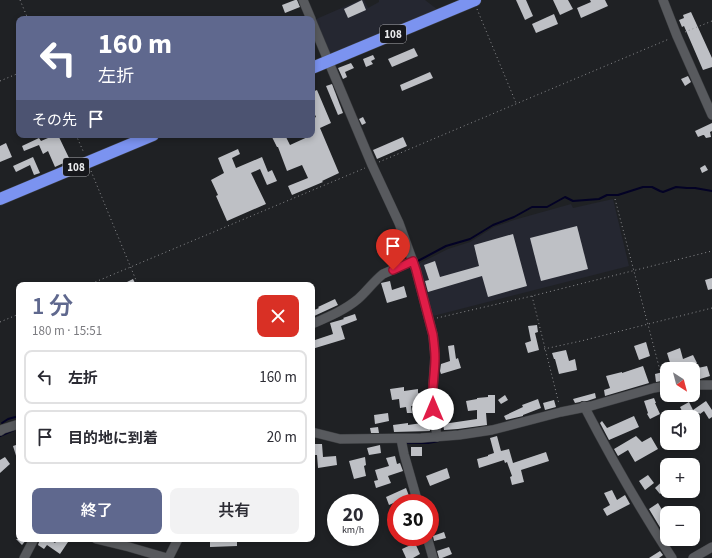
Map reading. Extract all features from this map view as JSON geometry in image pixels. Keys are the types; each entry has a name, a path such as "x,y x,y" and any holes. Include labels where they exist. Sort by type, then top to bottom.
{"highway":[{"name":"108","path":"315,67 474,0"},
{"name":"108","path":"0,199 146,138"}],"street":[{"path":"303,0 310,16"},
{"path":"663,0 677,36 712,114"},
{"path":"315,30 372,165 399,224 413,261 433,335 435,357 432,400 437,438"},
{"path":"315,323 341,311 359,299 383,274 413,261"},
{"path":"700,385 712,385"},
{"path":"315,433 340,439 437,438 492,430 660,387"},
{"path":"584,406 612,460 654,532 672,558"},
{"path":"1,429 16,425"},
{"path":"401,439 415,494"},
{"path":"24,558 32,542"},
{"path":"108,542 167,558 176,542"},
{"path":"430,546 433,558"},
{"path":"692,558 712,547"}],"path":[{"path":"20,0 27,16"},
{"path":"474,0 516,104"},
{"path":"95,282 712,21"},
{"path":"0,80 16,74"},
{"path":"77,138 137,282"},
{"path":"615,199 660,365"},
{"path":"429,320 532,296 712,250"},
{"path":"532,296 544,349 561,412"},
{"path":"544,349 712,308"},
{"path":"0,322 16,315"}],"shaded area":[{"path":"360,0 364,0 368,8 379,2 379,0 425,0 438,10 331,57 315,20"},
{"path":"613,199 629,266 433,316 418,264 448,249 470,242 494,227 514,220 571,204 573,208"}],"building":[{"path":"297,0 300,7 285,13 282,5"},
{"path":"362,0 366,10 348,18 344,9"},
{"path":"516,0 526,0 533,16 525,20"},
{"path":"553,0 568,0 573,9 560,15"},
{"path":"590,0 605,0 608,6 581,18 577,8 591,2"},
{"path":"691,12 712,58 712,67 703,70 684,26 682,27 679,20 684,18 683,15"},
{"path":"554,14 558,24 536,33 532,24"},
{"path":"414,48 418,56 392,67 388,59"},
{"path":"373,55 375,59 371,61 373,64 366,67 363,59"},
{"path":"351,63 354,68 345,72 347,77 343,79 338,68"},
{"path":"430,72 433,78 402,91 400,85"},
{"path":"688,76 691,82 685,86 681,79"},
{"path":"332,84 343,113 338,115 326,86"},
{"path":"317,90 331,123 320,128 339,173 322,181 323,182 292,195 288,186 308,178 302,165 287,171 278,147 272,138 286,138 290,145 305,138 315,138 315,91"},
{"path":"363,117 366,123 362,125 359,119"},
{"path":"712,123 712,131 710,132 711,137 706,138 703,135 698,137 695,131"},
{"path":"403,137 407,146 377,159 373,150"},
{"path":"39,138 41,141 48,138 59,138 70,160 55,167 48,151 43,154 39,145 24,151 22,146"},
{"path":"6,143 12,157 0,162 0,146"},
{"path":"238,149 240,154 232,158 236,168 262,157 268,172 272,170 277,181 267,185 260,169 251,173 266,204 227,221 211,180 224,173 218,158"},
{"path":"33,157 40,173 34,175 30,165 16,172 13,166"},
{"path":"705,165 708,170 702,173 700,168"},
{"path":"577,226 588,269 541,281 530,238"},
{"path":"513,234 527,286 488,297 482,276 428,292 425,281 429,280 424,265 435,261 440,277 479,266 474,245"},
{"path":"712,278 712,289 708,290 705,280"},
{"path":"133,279 134,282 127,282"},
{"path":"390,281 392,290 404,286 407,297 387,303 381,283"},
{"path":"335,299 338,305 315,316 315,310 319,308 318,307"},
{"path":"355,314 357,320 341,326 345,339 315,348 315,340 333,334 330,323 344,319 343,318"},
{"path":"537,325 538,332 535,333 539,350 528,353 525,343 531,341 528,326"},
{"path":"646,342 650,356 639,360 634,346"},
{"path":"454,345 456,359 458,358 461,368 441,374 441,364 450,361 448,346"},
{"path":"680,348 683,359 693,355 696,362 670,362 667,353"},
{"path":"566,350 569,361 575,359 577,370 559,374 552,353"},
{"path":"643,366 649,383 605,396 604,390 610,388 606,376 622,373"},
{"path":"707,366 710,376 700,379 700,368"},
{"path":"660,373 660,381 656,382 655,374"},
{"path":"404,387 404,391 418,389 418,393 427,392 427,411 422,411 422,405 411,406 412,413 407,413 406,407 400,408 399,399 392,400 390,389"},
{"path":"595,393 596,398 587,401 575,403 573,399"},
{"path":"488,395 495,395 495,413 486,413 487,425 444,430 443,424 477,419 477,410 468,411 466,401 488,397"},
{"path":"505,395 508,400 501,404 498,400"},
{"path":"654,398 660,414 650,419 647,414 644,401"},
{"path":"538,399 541,408 523,416 506,420 504,416 523,407 522,405"},
{"path":"554,400 556,407 545,410 543,403"},
{"path":"706,401 712,410 712,417 709,419 704,411 700,414 700,410 693,410"},
{"path":"689,402 693,410 682,410 680,407"},
{"path":"388,413 389,421 375,424 374,415"},
{"path":"634,416 639,427 609,440 600,423 602,421 607,428"},
{"path":"429,422 430,431 394,432 393,425 408,423 408,425"},
{"path":"378,427 379,433 371,433 370,428"},
{"path":"497,436 501,451 509,449 513,463 546,452 549,461 521,470 524,482 512,485 510,477 512,476 507,462 505,463 504,460 479,468 477,459 494,453 490,438"},
{"path":"636,436 642,442 651,437 658,449 635,462 628,450 618,456 614,449"},
{"path":"315,444 322,444 323,457 336,456 337,465 318,468 317,455 315,455"},
{"path":"16,445 16,456 13,446"},
{"path":"380,445 381,453 369,455 367,448"},
{"path":"411,447 422,447 422,456 411,456"},
{"path":"395,456 397,464 400,463 403,471 388,476 391,483 376,488 374,481 378,480 375,470 389,466 386,458"},
{"path":"5,457 10,464 0,473 0,460"},
{"path":"365,457 366,465 364,466 366,476 354,479 349,461"},
{"path":"447,468 450,478 430,486 426,476"},
{"path":"648,475 654,483 645,490 639,481"},
{"path":"660,483 660,494 655,488"},
{"path":"406,488 408,494 393,494"},
{"path":"612,490 617,500 625,495 630,504 607,516 603,509 610,505 604,493"},
{"path":"658,503 660,506 660,527 649,509"},
{"path":"444,532 446,538 439,540 439,534"},
{"path":"39,542 68,542 60,554 47,545 44,549 38,545"},
{"path":"210,542 237,542 237,546 210,547"},
{"path":"408,546 416,546 420,554 413,558 406,558 402,549"},
{"path":"449,547 452,554 439,558 437,551"},
{"path":"660,551 663,555 659,558 649,558"}],"waterway":[{"path":"416,262 446,246 470,239 493,225 514,217 532,207 547,207 565,197 573,201 599,199 607,195 618,195 643,187 652,187 663,192 676,187 712,191"},
{"path":"2,423 8,419 16,417"},
{"path":"0,436 14,430"},
{"path":"405,443 428,443 439,441"}],"route":[{"path":"393,270 413,261 416,270 433,335 435,357 432,400 433,409"}]}
